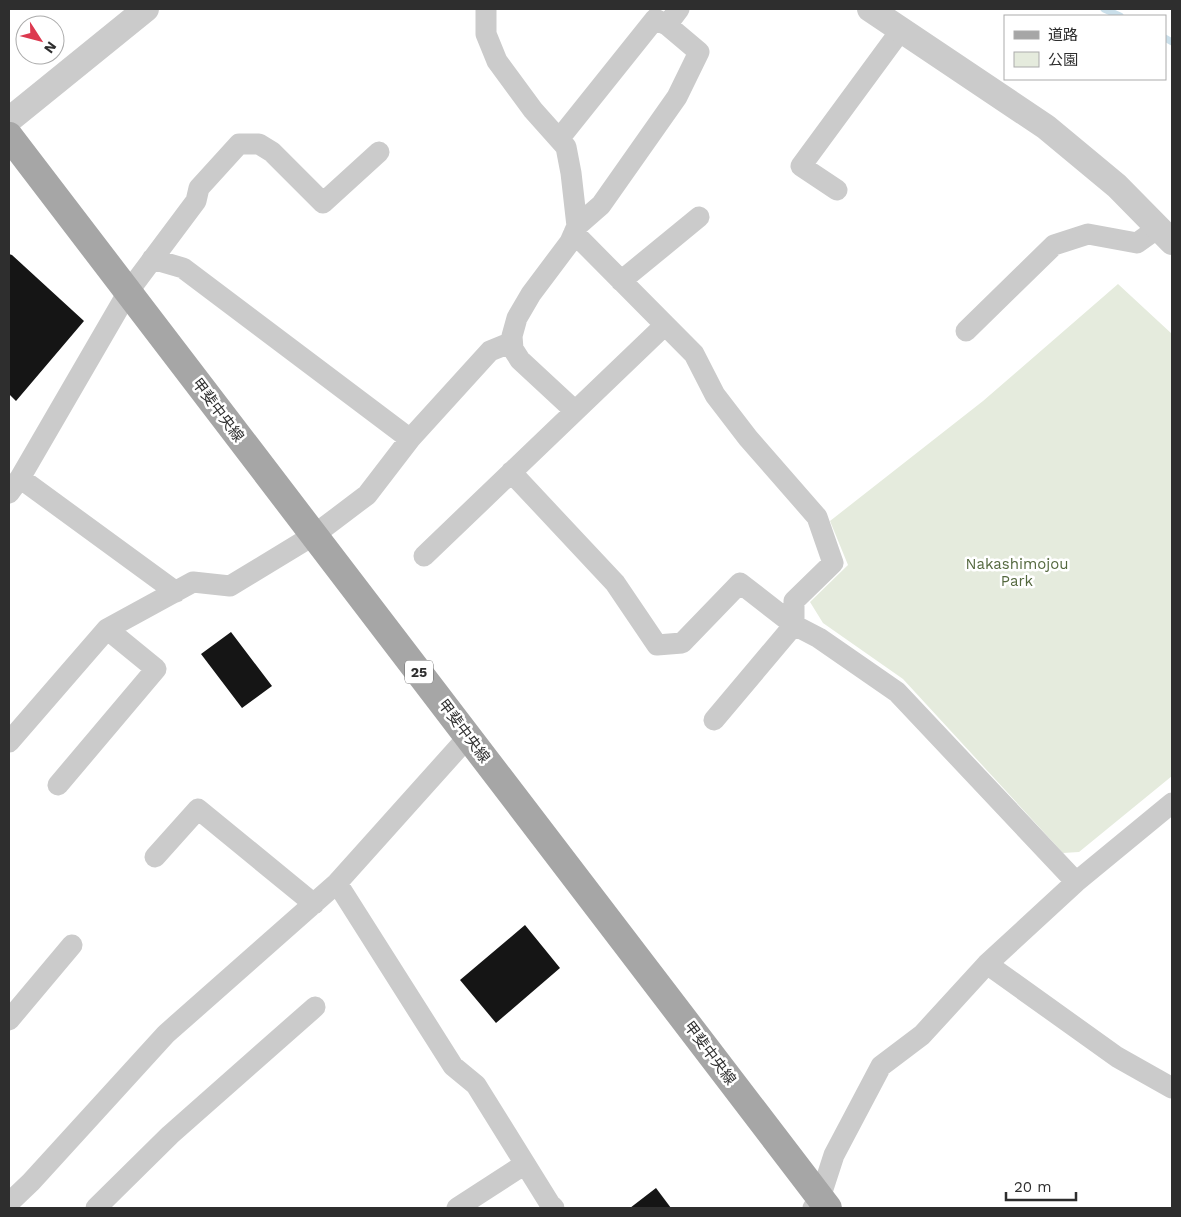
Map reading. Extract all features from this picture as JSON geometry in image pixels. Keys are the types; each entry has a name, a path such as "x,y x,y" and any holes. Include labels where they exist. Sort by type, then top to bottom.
{"main road":[{"name":"甲斐中央線","path":"9,136 468,736 820,1205"}],"street":[{"path":"9,120 146,9"},
{"path":"486,9 486,34 497,61 533,110 566,147 571,173 575,230 694,354 715,395 748,438 817,517 833,563 794,601 794,625 714,720"},
{"path":"870,9 1046,127 1117,186 1165,235 1136,243 1088,234 1054,245 966,331"},
{"path":"559,139 655,19 673,17 699,52 677,97 601,205 575,230 570,242 530,294 517,318 512,336 513,349 520,360 575,411"},
{"path":"837,190 801,166 901,30"},
{"path":"176,592 14,486 128,292 196,201 199,188 239,144 259,144 272,152 323,203 379,152"},
{"path":"621,280 700,217"},
{"path":"152,259 183,268 410,439"},
{"path":"424,556 665,325"},
{"path":"9,742 107,629 193,582 230,586 314,535 367,496 410,439 490,352 512,342"},
{"path":"511,472 615,582 658,645 682,643 740,583 794,625 819,638 897,692 1076,882"},
{"path":"58,785 156,669 107,629"},
{"path":"9,1203 166,1034 337,883 468,736"},
{"path":"820,1205 834,1155 881,1066 922,1035 987,964 1076,882 1172,803"},
{"path":"155,857 198,808 314,904"},
{"path":"337,883 453,1066 476,1086 554,1208"},
{"path":"9,1020 72,945"},
{"path":"987,964 1117,1057 1172,1088"},
{"path":"96,1208 170,1135 315,1007"},
{"path":"456,1208 525,1164"}],"green space":[{"name":"Nakashimojou Park","path":"1118,284 1172,334 1172,776 1079,852 1063,853 903,679 823,623 810,602 848,565 830,521 983,401"}],"building":[{"path":"9,254 84,321 16,401 9,394"},
{"path":"231,632 272,686 242,708 201,654"},
{"path":"525,925 560,968 496,1023 460,980"},
{"path":"656,1188 671,1208 630,1208"}],"waterway":[{"path":"1104,9 1118,15"},
{"path":"1166,39 1172,42"}]}
